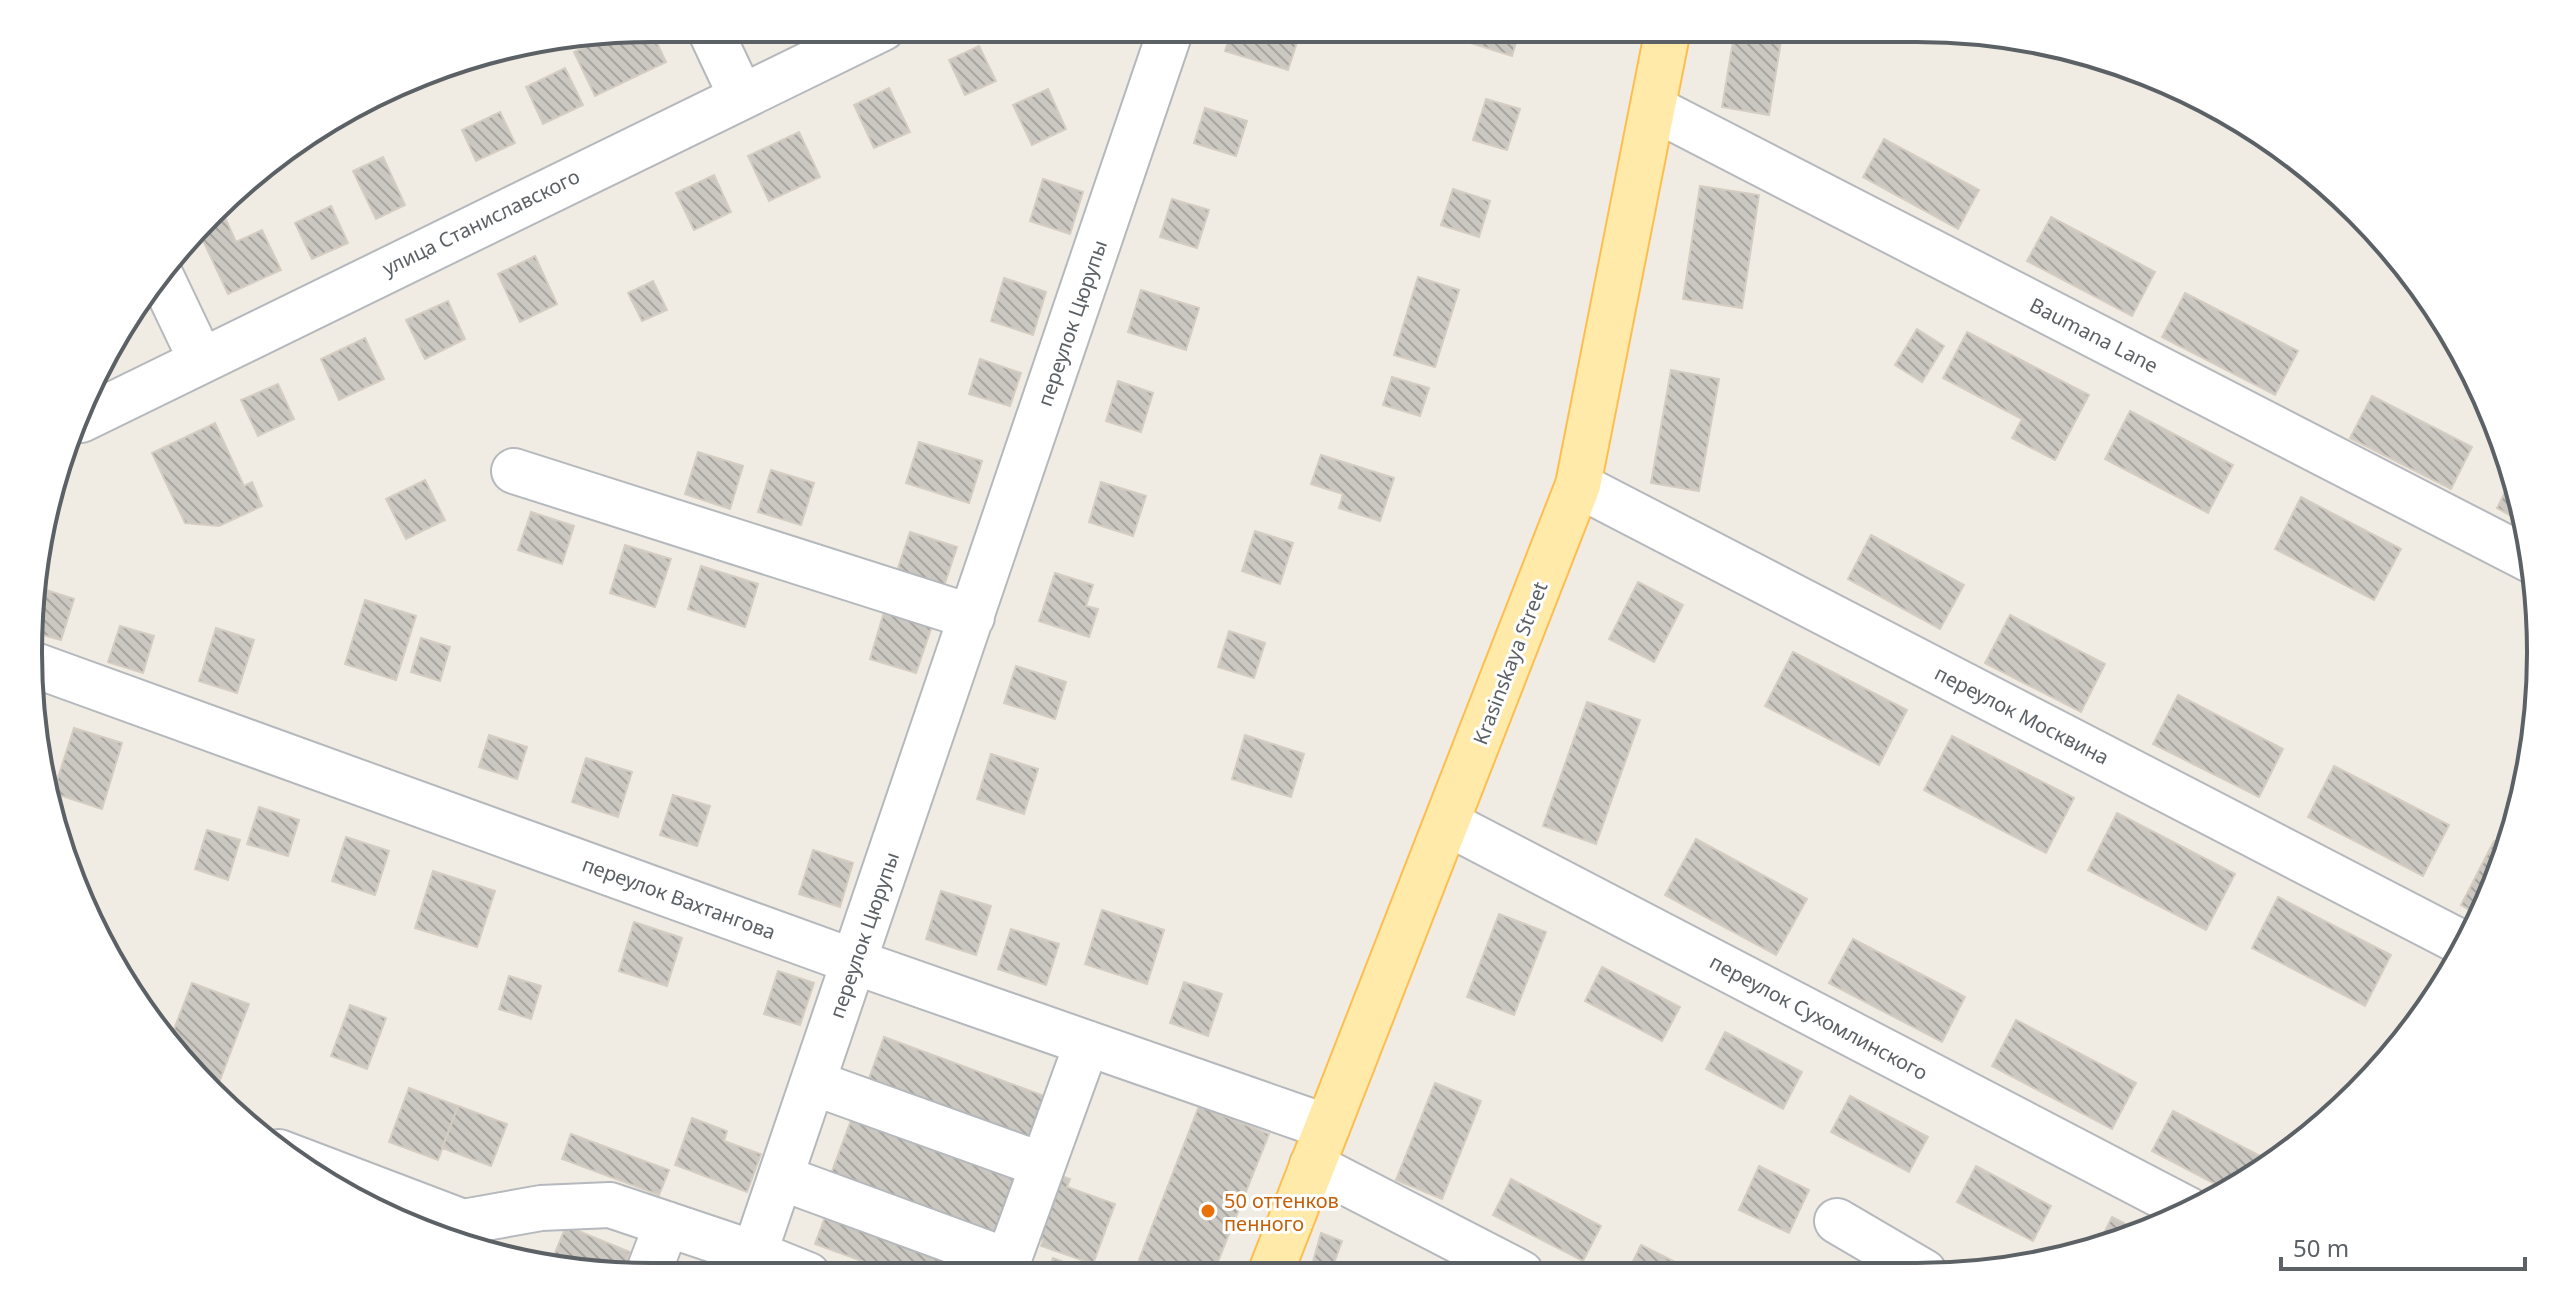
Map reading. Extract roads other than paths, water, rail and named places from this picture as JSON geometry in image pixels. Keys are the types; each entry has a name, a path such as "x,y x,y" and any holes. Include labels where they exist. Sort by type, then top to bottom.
{"main road":[{"name":"Krasinskaya Street","path":"1274,1263 1449,824 1578,485 1666,42"}],"street":[{"path":"716,42 741,96"},
{"name":"улица Станиславского","path":"89,416 854,42"},
{"name":"переулок Цюрупы","path":"751,1263 1167,42"},
{"name":"Baumana Lane","path":"1655,109 2519,554"},
{"path":"165,285 201,360"},
{"path":"514,471 972,617"},
{"name":"переулок Москвина","path":"1578,485 2455,939"},
{"name":"переулок Вахтангова","path":"42,668 1087,1043 1320,1146 1505,1263"},
{"name":"переулок Сухомлинского","path":"1449,824 2178,1204"},
{"path":"1007,1263 1087,1043"},
{"path":"814,1083 1042,1165"},
{"path":"782,1178 993,1263"},
{"path":"359,1188 458,1232"},
{"path":"459,1232 541,1208 610,1205 667,1224 749,1263"},
{"path":"1837,1221 1909,1263"},
{"path":"652,1263 667,1224"}],"place":[{"name":"50 оттенков пенного","path":"1208,1211"}]}
